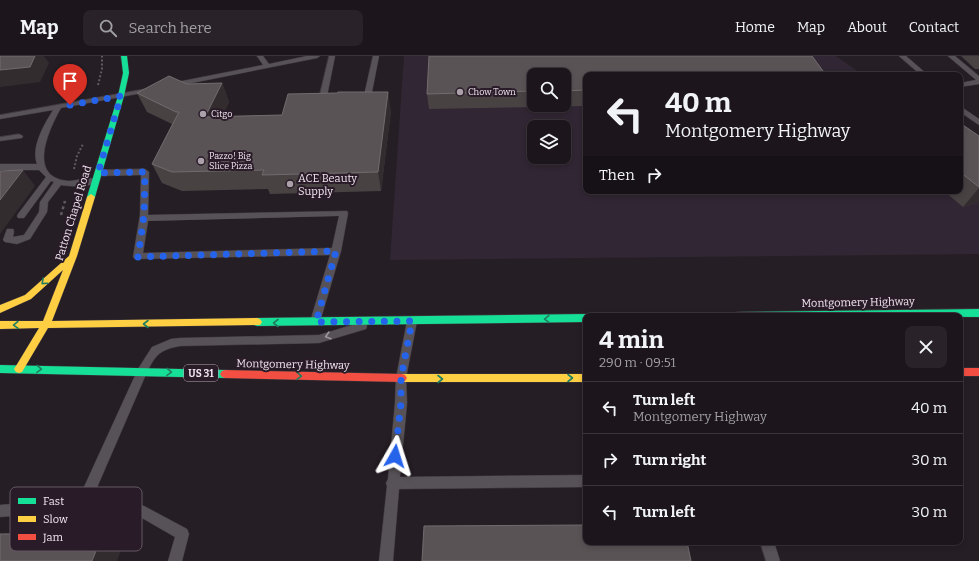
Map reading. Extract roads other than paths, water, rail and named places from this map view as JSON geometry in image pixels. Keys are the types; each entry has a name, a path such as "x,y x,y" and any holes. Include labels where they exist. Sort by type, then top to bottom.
{"main road":[{"name":"Patton Chapel Road","path":"19,369 46,324 73,256 121,96 126,74 124,56"},
{"path":"0,309 28,297 73,256"},
{"name":"Montgomery Highway","path":"963,313 979,313"},
{"path":"0,325 583,318"},
{"name":"Montgomery Highway","path":"0,369 401,378 583,378"},
{"path":"963,372 979,372"}],"lane":[{"path":"260,56 267,65"},
{"path":"0,117 121,96 317,56"},
{"path":"332,56 323,98 338,98"},
{"path":"352,97 366,97 376,56"},
{"path":"902,56 921,72"},
{"path":"951,56 979,81"},
{"path":"963,84 979,81"},
{"path":"58,107 46,127 39,159 44,172 50,177 59,182 70,184 97,177 145,172 144,218 138,257 336,251"},
{"path":"963,110 979,123"},
{"path":"0,139 19,136"},
{"path":"0,167 42,167"},
{"path":"21,216 50,177"},
{"path":"10,231 8,240 17,241 27,237 43,212 44,202 59,182"},
{"path":"144,218 344,214 336,251 316,322"},
{"path":"91,487 142,372 153,351 163,345 180,342 319,339 379,321"},
{"path":"386,561 392,483 401,403 401,378 412,321"},
{"path":"392,483 583,481"},
{"path":"0,511 10,510"},
{"path":"142,512 182,534 175,561"},
{"path":"768,545 773,561"}],"place":[{"name":"Chow Town","path":"460,92"},
{"name":"Citgo","path":"203,114"},
{"name":"Pazzo! Big Slice Pizza","path":"201,161"},
{"name":"ACE Beauty Supply","path":"290,184"}]}
